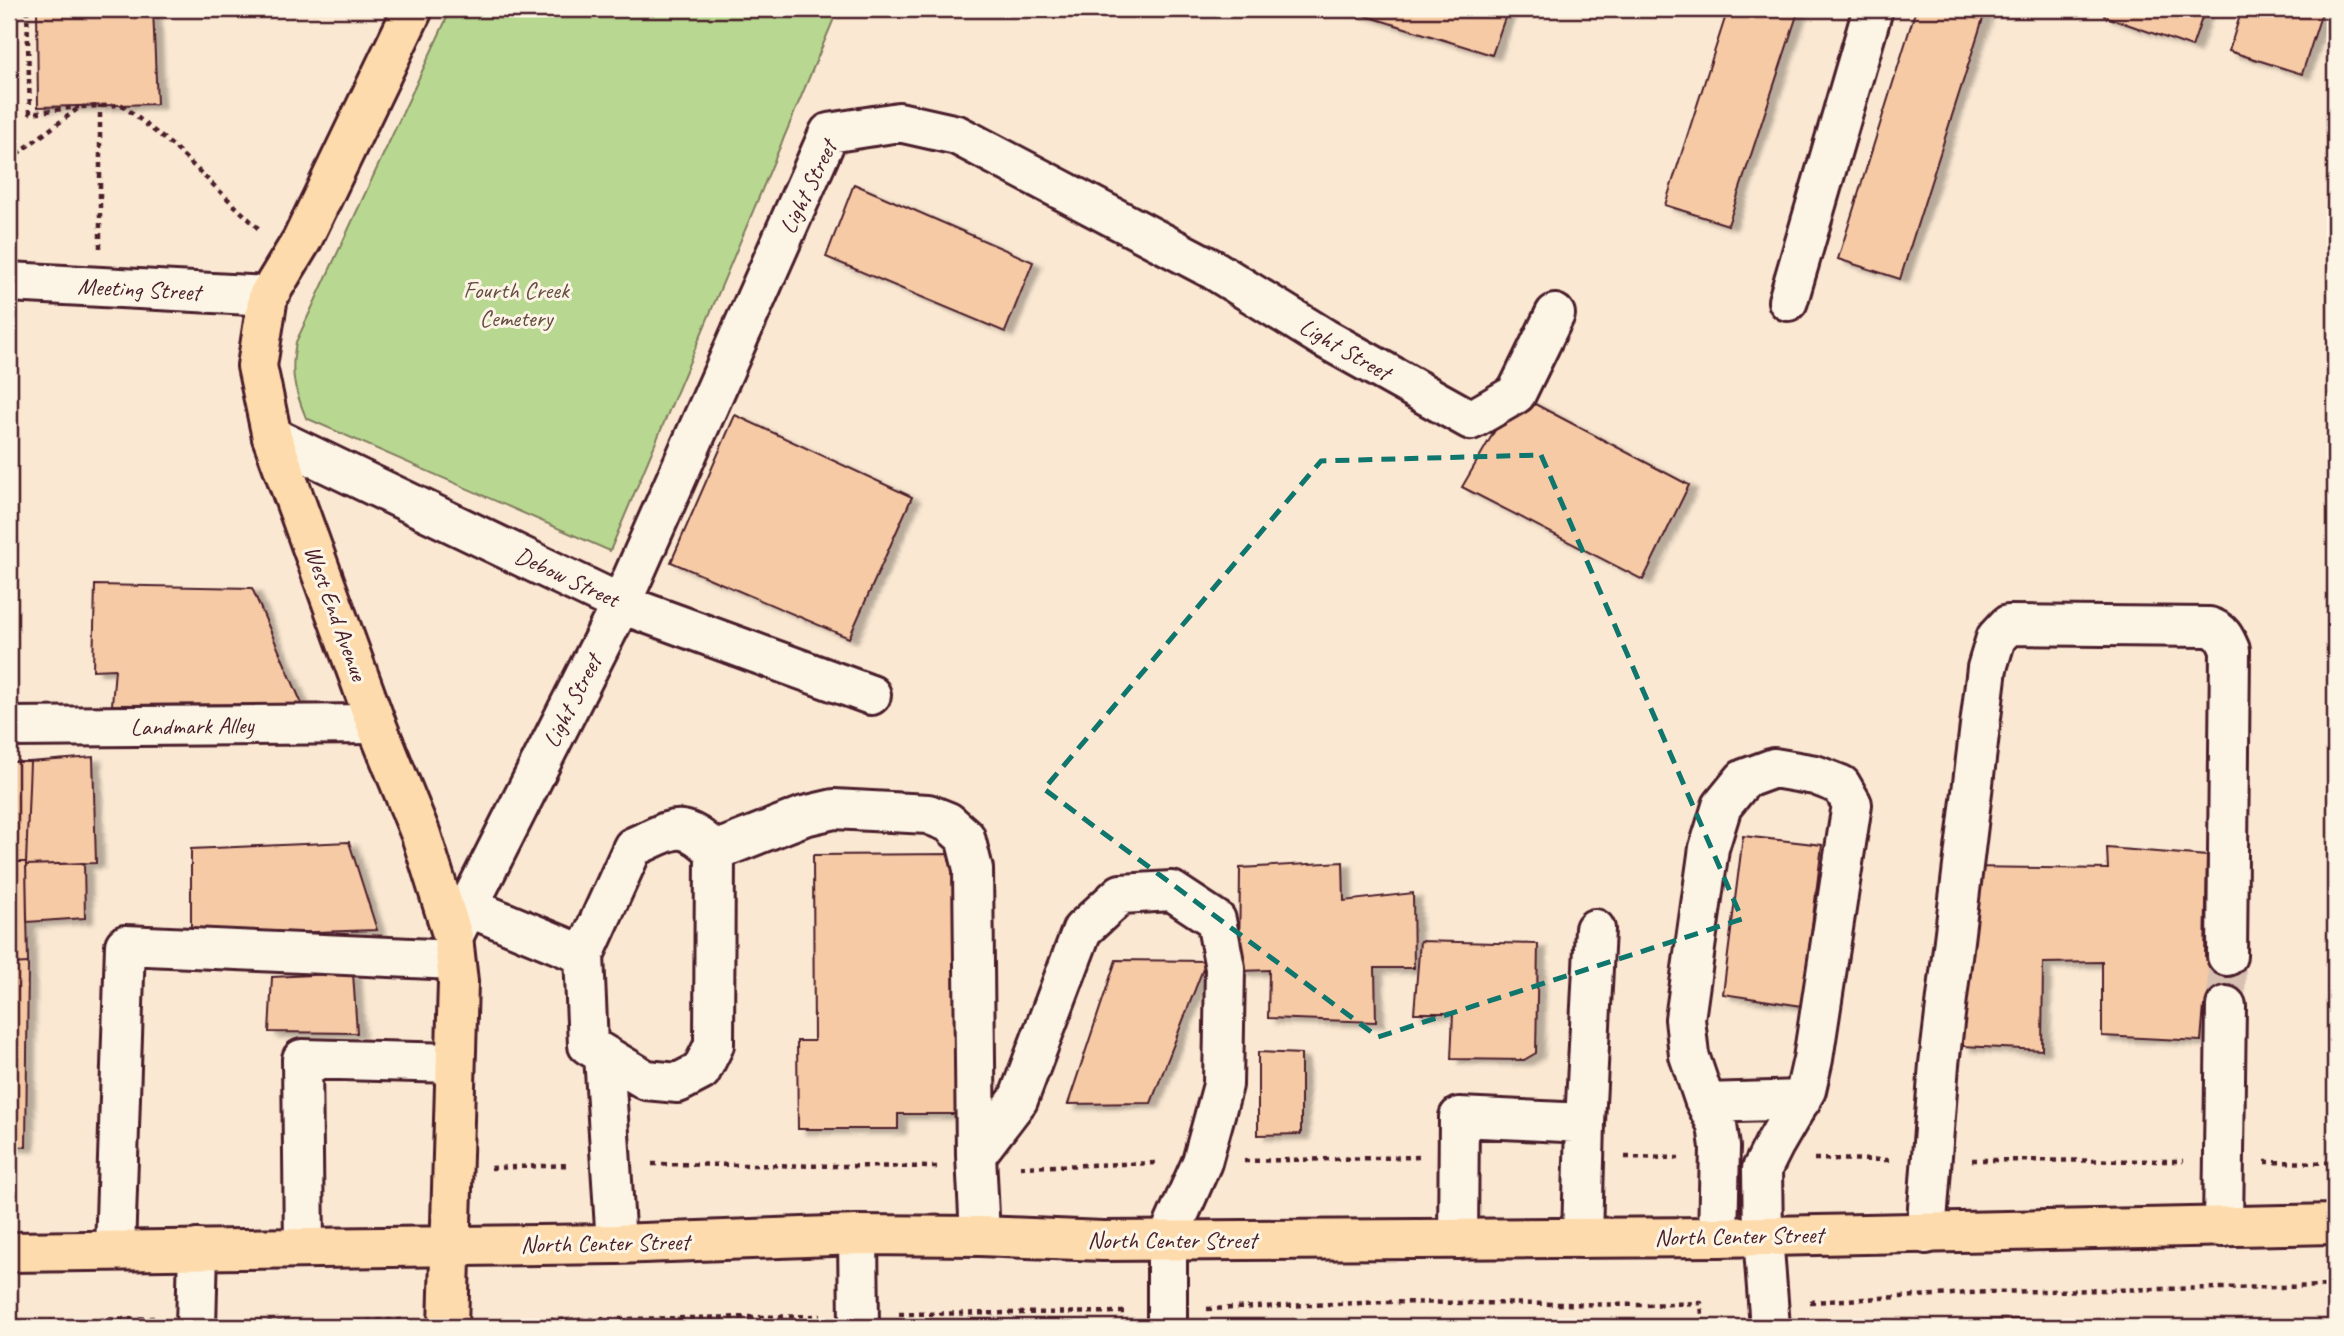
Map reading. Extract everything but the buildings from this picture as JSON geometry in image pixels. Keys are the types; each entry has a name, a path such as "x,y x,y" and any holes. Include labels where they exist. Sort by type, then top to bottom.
{"main road":[{"name":"West End Avenue","path":"413,9 302,240 268,296 257,366 272,437 376,723 459,934 449,1245 466,1324"},
{"name":"North Center Street","path":"9,1252 616,1244 858,1235 1103,1241 1458,1239 1926,1234 2335,1224"}],"street":[{"path":"1788,301 1873,9"},
{"name":"Light Street","path":"459,934 621,604 829,133 899,122 957,135 1214,271 1324,338 1471,420 1516,394 1555,314"},
{"name":"Meeting Street","path":"9,282 268,296"},
{"name":"Debow Street","path":"272,437 621,604 872,695"},
{"path":"1926,1234 1939,1064 1987,668 1996,638 2008,625 2209,627 2219,630 2226,639 2230,650 2227,956"},
{"name":"Landmark Alley","path":"9,727 376,723"},
{"path":"1717,1237 1720,1158 1717,1125 1689,1055 1685,1020 1709,848 1722,806 1745,779 1774,768 1815,775 1841,785 1852,804 1814,1059 1806,1090 1762,1169 1763,1236 1770,1327"},
{"path":"715,850 804,816 834,809 928,814 948,822 965,837 973,869 976,1161 980,1236"},
{"path":"685,828 715,850 714,1045 701,1071 678,1083 646,1080 587,1045 584,955 633,847 669,830 685,828"},
{"path":"976,1161 1018,1100 1082,930 1121,894 1172,891 1216,920 1225,968 1223,1085 1202,1162 1167,1241 1168,1319"},
{"path":"1582,1238 1584,1140 1595,929"},
{"path":"115,1250 125,945 459,934 584,955"},
{"path":"2222,1227 2226,1006"},
{"path":"604,1055 616,1244"},
{"path":"304,1248 302,1059 455,1063"},
{"path":"1706,1103 1801,1100"},
{"path":"1458,1239 1459,1117 1584,1140"},
{"path":"858,1235 859,1321"},
{"path":"196,1322 198,1249"}],"path":[{"path":"27,9 30,113 122,105 173,146 290,259"},
{"path":"100,106 100,287"},
{"path":"9,160 80,107"},
{"path":"1584,1140 1720,1158"},
{"path":"487,1168 611,1164 1202,1162 1458,1157"},
{"path":"1767,1158 2335,1163"},
{"path":"1810,1302 1988,1292 2335,1286"},
{"path":"466,1324 1168,1319 1387,1301 1645,1305 1701,1303 1703,1327"},
{"path":"9,1323 303,1323 402,1320 402,1327"}],"highlighted area":[{"path":"1541,455 1742,919 1378,1037 1044,789 1321,461"}],"green space":[{"name":"Fourth Creek Cemetery","path":"451,9 838,9 610,551 306,418 294,381 296,342"}],"tunnel":[{"path":"2226,1006 2227,956"}]}
